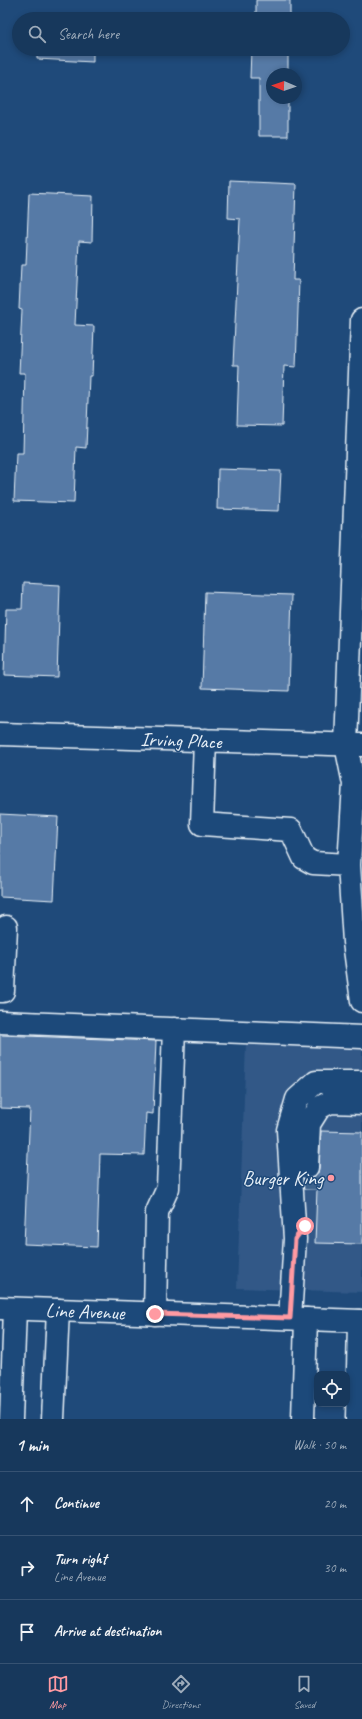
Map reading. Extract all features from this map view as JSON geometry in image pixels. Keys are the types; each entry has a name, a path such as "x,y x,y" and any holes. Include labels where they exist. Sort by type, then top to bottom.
{"street":[{"path":"362,320 354,745 354,784 357,813 349,865 354,942 362,998"},
{"name":"Irving Place","path":"0,734 354,745"},
{"path":"205,740 202,824 291,830 304,858 313,863 349,865"},
{"path":"0,991 3,991 6,927"},
{"path":"0,1022 362,1037"},
{"path":"155,1314 157,1212 168,1188 174,1029"},
{"path":"303,1419 295,1239 288,1130 297,1098 316,1082 362,1082"},
{"path":"307,1167 309,1124 319,1108 330,1102 362,1102"},
{"path":"295,1239 305,1226 306,1189"},
{"path":"8,1308 11,1419"},
{"name":"Line Avenue","path":"8,1308 361,1321"},
{"path":"54,1419 58,1310"},
{"path":"357,1419 361,1321"}],"shaded area":[{"path":"246,1043 362,1048 362,1292 237,1288"}],"building":[{"path":"256,0 290,0 290,12 256,12"},
{"path":"37,56 93,56 93,62 37,59"},
{"path":"251,56 288,56 288,68 266,68 266,104 288,104 288,136 259,136 259,78 250,78"},
{"path":"229,181 296,184 293,280 299,280 296,367 284,366 282,426 237,425 239,365 233,365 240,219 228,218"},
{"path":"29,193 93,196 92,242 79,241 75,325 94,326 92,376 89,376 86,448 76,447 74,503 14,501 16,453 23,453 25,373 19,373 22,310 19,309 21,265 26,265"},
{"path":"218,469 281,471 279,511 217,509"},
{"path":"23,583 60,585 57,677 4,675 6,609 22,609"},
{"path":"205,592 292,595 289,691 202,688"},
{"path":"0,814 58,817 54,900 0,897"},
{"path":"0,1035 156,1041 153,1114 146,1113 144,1155 100,1154 97,1247 24,1244 30,1109 0,1108"},
{"name":"Burger King","path":"321,1131 362,1132 362,1244 315,1243 317,1189 304,1189 304,1179 312,1178 318,1173"}],"tunnel":[{"path":"306,1189 307,1167"}],"place":[{"name":"Burger King","path":"331,1178"}],"route":[{"path":"155,1314 290,1318 295,1239 305,1226"}]}
